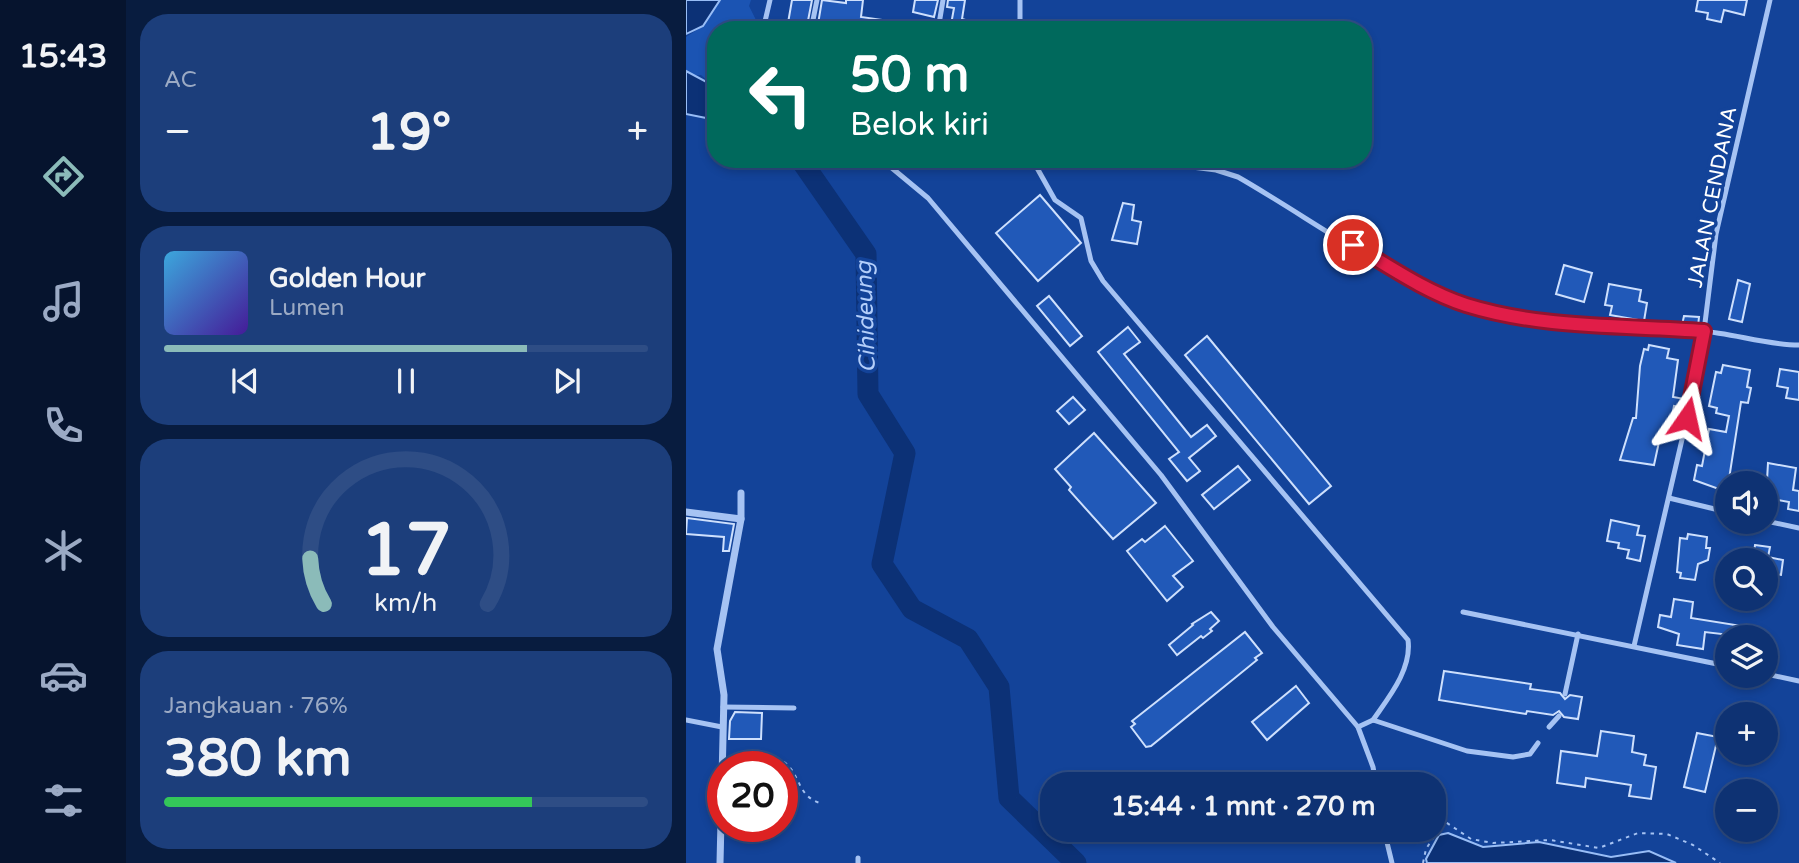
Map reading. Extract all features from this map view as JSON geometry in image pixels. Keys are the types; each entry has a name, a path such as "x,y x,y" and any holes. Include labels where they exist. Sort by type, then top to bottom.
{"street":[{"path":"721,751 723,680 717,663 717,649 741,519 741,493"},
{"path":"686,512 741,519"},
{"path":"720,842 720,863"}],"lane":[{"path":"765,21 771,0"},
{"path":"813,21 817,0"},
{"path":"940,21 943,0"},
{"path":"1020,0 1020,21"},
{"name":"JALAN CENDANA","path":"1634,646 1704,331 1716,234 1770,0"},
{"path":"892,168 928,198 1161,475 1273,627 1358,727 1374,772"},
{"path":"1037,168 1055,200 1081,218 1091,261 1103,281 1408,639 1410,651 1406,666 1373,720 1358,727"},
{"path":"1200,168 1238,177 1418,284 1464,304 1515,318 1567,325 1704,331 1762,342 1799,345"},
{"path":"1669,498 1715,509"},
{"path":"1778,524 1799,528"},
{"path":"1463,612 1715,663"},
{"path":"1565,694 1578,634"},
{"path":"1778,677 1799,681"},
{"path":"723,707 794,708"},
{"path":"1549,727 1559,716"},
{"path":"686,720 722,727"},
{"path":"1373,720 1467,751 1525,757 1538,743"},
{"path":"1387,842 1392,863"}],"path":[{"path":"798,786 811,801 820,803"},
{"path":"1446,822 1471,839 1493,843 1550,840 1599,848 1638,833 1667,834 1693,845 1720,863"},
{"path":"1423,863 1430,842"}],"shaded area":[{"path":"686,0 720,0 703,26 686,34"},
{"path":"719,0 751,0 749,6 756,21 707,21 707,80 701,75 686,76 686,37 703,26"},
{"path":"686,71 707,82 707,118 686,114"},
{"path":"1446,833 1483,847 1539,842 1611,857 1649,851 1676,863 1427,863 1426,859 1435,842 1446,842"}],"building":[{"path":"792,0 812,0 808,21 788,21"},
{"path":"822,0 846,3 846,0 863,0 861,17 883,20 883,21 818,21"},
{"path":"915,0 938,0 934,17 913,12"},
{"path":"948,0 965,0 962,19 969,21 952,21 954,8 947,7"},
{"path":"1698,0 1747,0 1744,15 1724,10 1721,22 1707,19 1708,13 1696,11"},
{"path":"1040,195 1081,243 1038,281 996,233"},
{"path":"1123,203 1134,205 1132,220 1141,222 1137,244 1112,240"},
{"path":"1564,265 1592,273 1584,302 1556,294"},
{"path":"1738,280 1750,284 1742,322 1729,319"},
{"path":"1609,284 1641,290 1639,301 1647,303 1644,321 1610,315 1612,306 1605,305"},
{"path":"1049,296 1082,336 1070,346 1037,306"},
{"path":"1684,316 1699,317 1698,326 1682,325"},
{"path":"1128,327 1140,342 1124,354 1191,437 1207,425 1216,436 1189,458 1200,471 1187,481 1169,459 1179,452 1098,352"},
{"path":"1207,336 1331,486 1309,504 1185,355"},
{"path":"1649,345 1669,349 1667,358 1678,360 1673,397 1685,399 1684,408 1674,406 1669,430 1662,428 1654,465 1620,460 1633,418 1636,418 1640,366 1644,349 1648,350"},
{"path":"1723,365 1750,370 1747,387 1751,388 1748,403 1741,402 1730,471 1715,471 1715,488 1694,480 1697,465 1702,466 1709,429 1726,432 1729,416 1716,413 1717,408 1709,406 1716,372 1721,373"},
{"path":"1780,369 1799,372 1799,400 1786,398 1788,388 1777,386"},
{"path":"1073,397 1085,410 1069,424 1057,411"},
{"path":"1094,433 1156,503 1113,539 1069,490 1071,487 1055,469"},
{"path":"1768,463 1796,468 1793,490 1799,491 1799,511 1788,509 1789,502 1778,500 1778,471 1768,471"},
{"path":"1238,466 1250,480 1214,509 1202,495"},
{"path":"687,518 734,524 729,551 723,551 724,537 686,534"},
{"path":"1611,520 1639,526 1637,535 1645,536 1640,561 1627,558 1629,550 1618,548 1619,543 1607,541"},
{"path":"1165,526 1193,561 1173,576 1183,587 1167,601 1127,551 1142,539 1145,542"},
{"path":"1688,534 1707,537 1706,548 1710,548 1708,560 1698,564 1695,580 1680,578 1681,573 1677,572 1680,538 1687,539"},
{"path":"1778,559 1783,560 1781,575 1778,575"},
{"path":"1674,599 1693,602 1691,618 1735,625 1715,625 1715,633 1705,632 1703,649 1677,645 1679,634 1658,627 1660,615 1671,617"},
{"path":"1211,612 1219,621 1210,629 1212,631 1177,655 1169,645 1192,624"},
{"path":"1245,632 1262,653 1255,658 1257,660 1151,746 1146,747 1131,727 1135,724 1132,721"},
{"path":"1444,671 1531,684 1530,689 1560,693 1565,699 1570,695 1582,697 1578,719 1564,717 1559,711 1553,715 1527,711 1526,714 1439,700"},
{"path":"1296,686 1309,703 1267,740 1252,722"},
{"path":"735,712 762,713 761,739 729,739 730,721"},
{"path":"1601,731 1634,736 1632,752 1646,755 1644,765 1656,767 1651,799 1629,796 1631,785 1586,778 1585,787 1557,783 1561,751 1597,756"},
{"path":"1697,733 1715,736 1715,750 1705,792 1684,787"}],"waterway":[{"name":"Cihideung","path":"806,168 866,254 868,394 905,453 882,564 912,609 968,639 999,687 1009,798 1076,863"}],"route":[{"path":"1353,245 1418,284 1464,304 1515,318 1567,325 1704,331 1687,418"}]}
